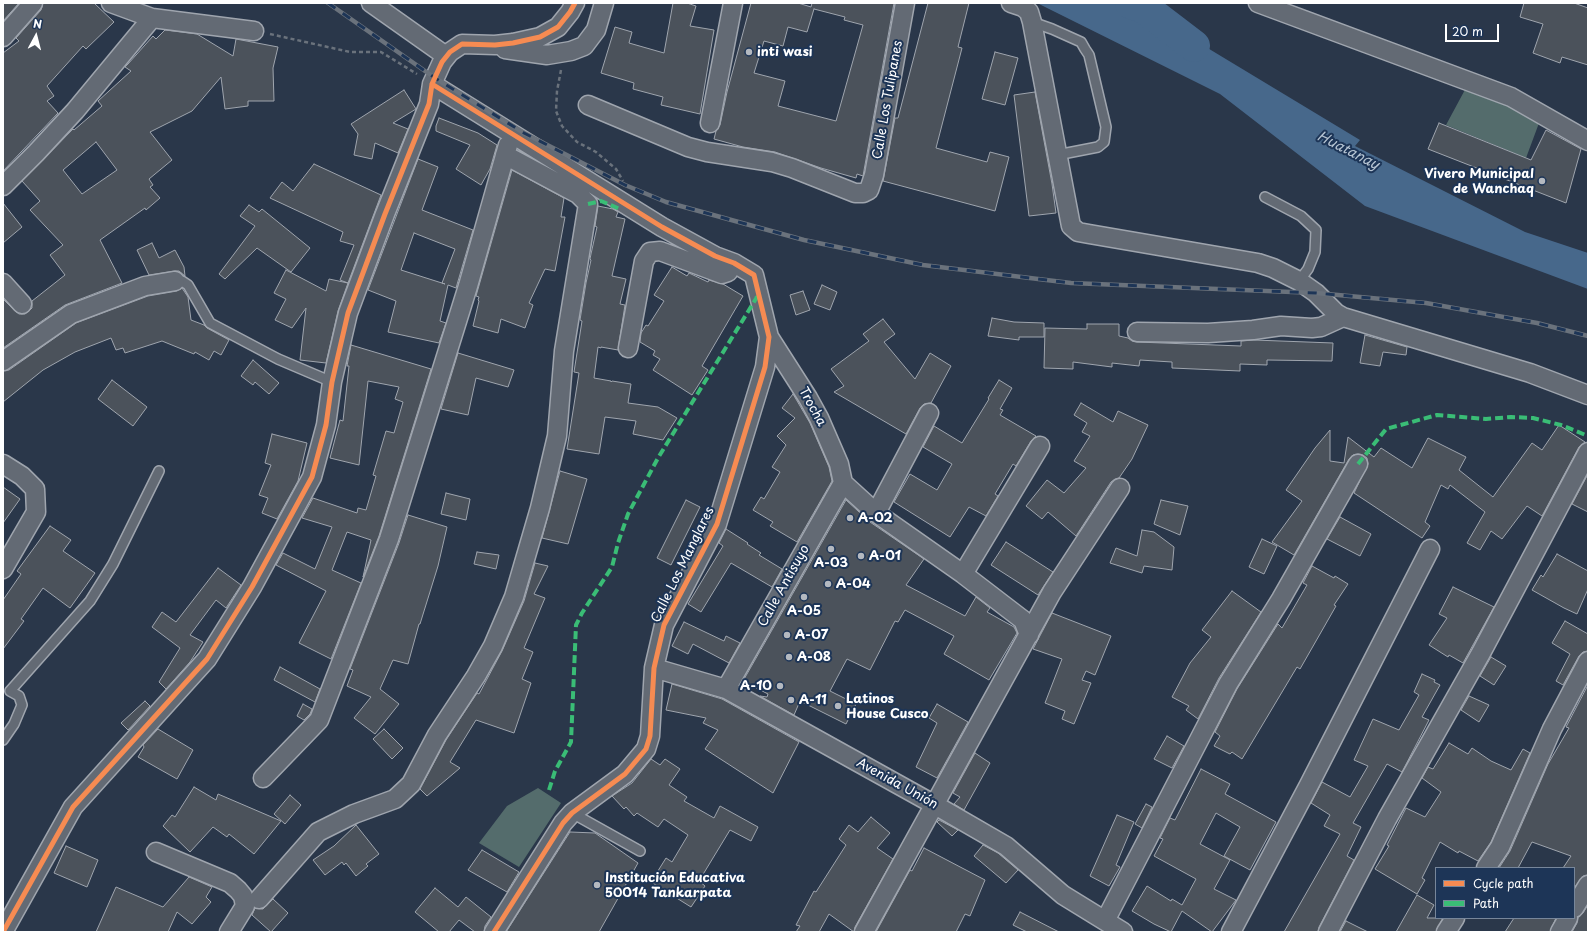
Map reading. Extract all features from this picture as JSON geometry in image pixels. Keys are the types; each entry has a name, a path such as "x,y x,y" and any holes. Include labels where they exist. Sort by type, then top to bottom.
{"street":[{"path":"3,37 33,3"},
{"path":"111,3 152,18 254,31"},
{"path":"370,3 446,56"},
{"path":"3,932 73,807 207,659 252,587 312,477 326,425 332,382 348,313 384,214 429,104 432,84 446,56 462,44 495,45 540,37 558,27 575,3"},
{"path":"462,44 539,54 571,51 584,46 590,40 596,30 604,3"},
{"path":"710,123 733,3"},
{"name":"Calle Los Tulipanes","path":"588,105 688,147 707,152 772,162 792,168 856,193 863,193 869,190 874,175 906,3"},
{"path":"1011,3 1023,7 1029,12 1032,22 1071,226 1078,232 1258,263 1273,268 1299,281 1316,293 1336,313 1343,317 1530,373 1588,395"},
{"path":"1258,3 1511,97 1588,141"},
{"path":"3,186 75,111 152,18"},
{"path":"432,84 662,227 715,256 734,263 728,272 722,274 660,251 650,252 644,261 628,348"},
{"path":"263,778 319,720 389,539 468,286 512,135"},
{"path":"259,899 285,867 318,832 354,814 395,799 411,784 437,735 476,676 493,646 514,597 540,508 557,436 564,351 588,204 578,194 505,155"},
{"name":"Calle Los Manglares","path":"494,932 563,823 572,814 625,774 646,749 650,736 654,668 664,626 718,524 765,368 769,336 754,275 734,263"},
{"path":"3,361 71,314 145,286 175,281"},
{"path":"3,283 22,304"},
{"path":"1137,332 1208,333 1253,330 1281,326 1312,328 1321,327 1343,317"},
{"name":"Trocha","path":"769,336 819,418 839,464 843,483"},
{"path":"876,513 929,413"},
{"path":"963,574 1040,446"},
{"path":"1328,932 1387,819 1481,653 1588,452"},
{"path":"3,464 22,476 35,489 36,512 3,569"},
{"path":"1105,921 1228,684 1281,599 1358,464"},
{"path":"843,483 876,513 963,574 1023,620 1029,635"},
{"name":"Calle Antisuyo","path":"726,690 843,483"},
{"path":"864,932 1065,571 1120,488"},
{"path":"1231,932 1313,778 1430,548"},
{"path":"1487,867 1500,847 1552,729 1588,662"},
{"name":"Avenida Unión","path":"654,668 726,690 935,805 1006,846 1063,895 1123,932"},
{"path":"156,852 230,883 238,890 243,896 245,906 229,932"},
{"path":"1575,906 1588,885"},
{"path":"1446,932 1454,919"},
{"path":"1560,932 1567,919"}],"lane":[{"path":"1032,22 1052,29 1080,42 1085,49 1089,55 1106,128 1104,142 1098,147 1057,155"},
{"path":"1265,197 1301,216 1316,230 1315,252 1308,269 1299,281"},
{"path":"175,281 182,281 188,284 210,323 278,359 332,382"},
{"path":"3,740 14,724 22,705 19,696 7,690 90,601 113,564 159,471"},
{"path":"572,814 640,851"}],"path":[{"path":"254,31 350,52 381,52 432,84"}],"green space":[{"path":"1467,86 1542,115 1526,158 1446,125"},
{"path":"538,788 561,803 519,867 479,843 507,806"}],"water":[{"path":"1037,3 1133,3 1360,140 1355,146 1525,232 1588,253 1588,289 1365,206 1220,94"}],"building":[{"path":"3,3 19,3 3,21"},
{"path":"43,3 94,3 114,22 86,49 83,46 47,86 54,96 47,101 58,113 3,171 3,53 19,41 16,38 41,10"},
{"path":"673,3 687,3 696,6 690,26 714,30 700,114 661,105 663,97 633,89 634,83 601,73 615,27 632,32 629,43 664,53"},
{"path":"751,3 798,3 811,7 812,3 894,3 863,176 857,174 856,178 775,152 743,147 714,139 716,131 720,125 727,92","holes":["814,9 845,17 844,20 863,25 836,121 778,106 785,81 754,73 764,41 783,46 788,27 807,32"]},
{"path":"928,3 969,3 958,47 962,48 936,148 987,162 990,152 1009,157 995,211 883,181 895,118 898,118"},
{"path":"1524,3 1574,3 1588,8 1588,65 1562,57 1560,63 1533,53 1543,24 1520,17"},
{"path":"165,30 197,34 233,56 236,39 278,47 273,68 274,101 248,101 248,106 225,109 221,77 192,111 150,132 172,160 149,179 153,185 150,187 160,198 146,210 145,208 100,240 122,283 65,305 3,348 3,299 19,314 25,314 32,308 32,301 65,275 50,255 63,245 30,210 40,201 22,181 73,129 74,130 102,106 98,101 131,71 125,67 153,36 156,39","holes":["96,142 117,170 82,194 63,170"]},
{"path":"995,52 1018,58 1005,105 982,99"},
{"path":"404,90 416,109 393,123 408,129 398,153 375,143 372,159 354,155 358,134 351,124"},
{"path":"1035,92 1056,213 1029,216 1014,95"},
{"path":"439,118 478,133 497,145 490,169 481,185 456,169 470,145 436,131"},
{"name":"Vivero Municipal de Wanchaq","path":"1439,123 1531,160 1546,130 1581,149 1566,203 1428,149"},
{"path":"418,159 438,167 422,210 473,230 456,288 448,285 440,321 446,323 439,343 388,332 396,301 368,290","holes":["414,233 455,249 442,283 445,284 401,270"]},
{"path":"314,164 381,195 348,283 340,280 354,245 340,241 343,232 270,198 282,182 293,191"},
{"path":"512,170 564,198 561,217 565,217 555,271 545,269 529,303 533,305 525,328 501,319 498,333 473,326 479,301 479,297 476,296"},
{"path":"3,203 22,227 3,243"},
{"path":"249,205 259,212 262,209 310,248 291,272 257,248 225,279 219,274 255,226 240,216"},
{"path":"598,206 613,209 618,212 616,217 625,219 612,276 626,279 620,304 625,305 618,350 598,347 594,378 611,382 631,384 628,403 658,407 677,418 663,440 633,434 636,421 605,417 599,454 567,449 579,373 574,372 582,321 580,320 597,227 595,226"},
{"path":"152,243 159,258 175,250 184,267 185,276 179,271 149,275 137,250"},
{"path":"672,267 687,276 689,273 708,282 709,280 723,284 743,296 702,366 708,370 692,395 653,370 660,359 653,355 655,351 640,342 641,333 646,325 648,326 664,301 654,295"},
{"path":"286,270 326,291 329,279 348,283 338,311 326,363 300,360 306,308 292,328 275,320 286,299 274,293"},
{"path":"822,285 837,292 830,310 814,304"},
{"path":"182,288 188,297 191,320 204,325 229,340 221,355 214,351 209,360 195,352 194,354 162,341 125,353 123,348 116,350 111,338 75,352 43,370 3,402 3,371 9,370 76,323 148,296 177,291"},
{"path":"803,291 810,310 796,315 790,295"},
{"path":"992,318 1014,322 1044,323 1044,337 1019,337 1019,340 988,336"},
{"path":"883,319 895,334 884,342 915,379 930,353 951,366 931,403 924,404 920,408 906,434 834,392 844,386 831,369 869,341 863,334"},
{"path":"1087,324 1119,324 1119,336 1137,342 1241,346 1241,341 1254,340 1333,343 1332,361 1267,360 1267,365 1240,364 1240,371 1172,368 1172,362 1140,360 1139,366 1112,363 1112,367 1073,362 1073,369 1044,368 1045,328 1087,329"},
{"path":"1365,335 1407,347 1406,355 1383,352 1380,366 1360,363"},
{"path":"351,345 431,369 379,536 363,577 371,540 347,532 332,570 361,583 331,659 299,643 326,591 276,565 283,553 315,569 332,527 302,518 313,498 357,513 358,508 366,510 376,476 373,475 386,431 394,433 403,402 395,399 399,387 368,381 359,465 330,458 340,420 343,421 349,366 347,366"},
{"path":"458,353 514,370 508,387 476,378 468,415 441,409"},
{"path":"253,360 279,383 269,394 255,382 253,385 241,376"},
{"path":"112,380 147,407 133,426 98,399"},
{"path":"999,380 1012,388 1000,409 1003,410 1000,415 1036,436 1031,441 1016,466 1013,464 995,494 998,496 986,516 969,507 950,537 894,502 910,474 937,490 952,464 923,447 934,426 962,443"},
{"path":"793,394 810,423 829,467 832,481 797,542 770,526 773,522 753,510 761,497 764,499 780,472 772,467 786,445 777,436 795,418 782,408"},
{"path":"1081,403 1113,422 1118,411 1148,425 1132,459 1119,478 1111,482 1076,536 1048,512 1042,519 1026,506 1047,480 1064,493 1086,468 1074,461 1090,436 1082,432 1087,423 1074,415"},
{"path":"1559,425 1585,442 1579,447 1542,516 1527,506 1502,539 1491,531 1480,550 1467,543 1485,512 1450,485 1448,489 1441,485 1425,522 1430,526 1422,538 1354,493 1368,464 1367,458 1358,454 1353,455 1349,459 1294,555 1272,542 1302,501 1286,490 1315,448 1330,430 1330,461 1344,463 1348,437 1374,457 1381,448 1412,468 1428,438 1466,457 1459,470 1493,497 1532,443 1542,450"},
{"path":"272,434 307,443 298,481 277,519 262,513 268,498 259,495 271,465 265,463"},
{"path":"560,471 587,479 568,544 542,538"},
{"path":"1588,474 1588,512 1572,504"},
{"path":"3,487 20,499 3,523"},
{"path":"446,493 470,499 466,520 441,514"},
{"path":"686,500 700,507 671,565 657,558"},
{"path":"846,500 870,522 924,559 906,585 965,616 976,597 990,608 987,612 1014,627 1017,633 989,680 944,654 954,636 905,610 898,622 895,621 870,670 847,659 830,691 856,704 846,724 800,701 794,715 760,696 767,697 768,694 743,681"},
{"path":"1161,500 1188,506 1180,535 1154,524"},
{"path":"408,515 447,527 438,566 408,664 393,660 380,689 399,704 375,734 354,718 371,697 347,686 353,670 350,669 399,543"},
{"path":"1340,517 1371,534 1360,556 1327,539"},
{"path":"50,526 71,540 63,551 95,573 70,608 43,588 21,619 24,621 3,649 3,600 21,574 17,571"},
{"path":"726,529 761,553 759,555 782,569 772,587 731,563 701,612 688,604 723,546 719,543"},
{"path":"1142,530 1154,532 1174,547 1172,570 1144,566 1142,573 1110,563 1116,548 1137,556"},
{"path":"1262,539 1277,546 1264,574 1249,567"},
{"path":"1006,542 1053,572 1038,595 991,565"},
{"path":"477,552 499,555 496,569 474,564"},
{"path":"1557,554 1588,571 1588,589 1577,614 1532,590 1541,575 1543,577"},
{"path":"535,563 548,566 534,594 545,598 524,648 533,652 522,679 531,683 514,733 476,720 450,762 460,768 427,796 420,789 446,740 477,693 479,694 502,651 524,601"},
{"path":"1312,566 1334,578 1335,576 1348,584 1334,605 1336,606 1300,669 1297,667 1242,759 1232,752 1230,754 1214,746 1220,736 1215,732 1237,689 1278,624 1282,628 1307,585 1303,583"},
{"path":"218,568 241,585 226,608 216,600 190,635 203,642 190,662 166,689 159,682 180,648 152,627 162,612 176,622"},
{"path":"1453,587 1494,607 1463,663 1449,655 1448,657 1429,645 1447,618 1439,614"},
{"path":"1232,591 1261,612 1219,678 1198,719 1186,710 1189,706 1172,697 1190,663 1211,637 1202,630"},
{"path":"1052,613 1111,636 1095,675 1086,671 1082,680 1091,683 1074,724 1062,719 1065,711 1045,703 1062,659 1033,649"},
{"path":"1565,621 1588,634 1588,651 1583,652 1579,656 1563,685 1556,681 1570,654 1552,643"},
{"path":"684,622 724,641 726,636 740,643 729,663 693,644 688,654 672,646"},
{"path":"1491,657 1506,666 1494,685 1480,676"},
{"path":"280,667 320,689 315,702 274,680"},
{"path":"1422,674 1435,680 1434,682 1440,685 1422,717 1429,720 1402,772 1387,764 1353,823 1361,827 1347,856 1354,860 1319,927 1318,932 1284,932 1340,834 1324,826 1330,815 1311,803 1322,782 1350,797 1368,766 1354,760 1373,719 1399,730 1419,695 1414,692"},
{"path":"672,684 722,699 799,742 773,793 705,749 718,730 703,723 706,718 666,710"},
{"path":"1588,685 1588,875 1583,876 1575,887 1575,867 1564,867 1571,856 1532,842 1519,867 1500,867 1510,851 1548,764 1569,728 1566,727"},
{"path":"1469,696 1489,705 1479,722 1461,710"},
{"path":"145,701 150,706 128,730 121,723"},
{"path":"303,704 312,709 310,714 304,720 297,716"},
{"path":"937,704 968,722 937,778 916,767 937,723 929,718"},
{"path":"158,729 193,750 177,779 138,757 144,747 143,745"},
{"path":"384,729 403,748 392,759 373,739"},
{"path":"1167,736 1184,746 1172,768 1154,759"},
{"path":"1449,743 1468,754 1472,748 1491,761 1511,770 1523,749 1530,753 1491,842 1478,861 1459,851 1458,853 1440,842 1422,878 1425,880 1417,894 1375,869 1389,846 1387,845 1406,808 1425,817 1441,792 1422,778 1428,767 1433,769"},
{"path":"975,753 990,763 964,810 954,804 960,797 953,793"},
{"path":"651,759 660,765 665,759 680,769 669,785 687,797 684,801 714,818 720,806 758,827 751,841 730,830 699,881 705,886 691,907 651,882 666,858 672,862 688,835 664,819 658,827 637,813 634,816 626,807 624,809 612,796 632,783"},
{"path":"1201,769 1230,784 1225,794 1276,822 1250,870 1224,856 1240,827 1216,813 1200,844 1230,860 1214,889 1236,900 1212,932 1182,911 1171,932 1132,911 1147,886 1171,901 1172,899 1182,905 1196,879 1154,856 1163,839 1160,838 1170,818 1175,820"},
{"path":"194,787 216,800 218,794 281,821 254,854 229,834 227,837 213,827 190,852 163,826 172,815 175,817"},
{"path":"290,795 301,805 285,824 274,814"},
{"path":"1146,804 1152,807 1142,828 1135,824"},
{"path":"1117,815 1134,822 1116,865 1120,867 1109,886 1090,876"},
{"path":"871,817 890,833 877,848 893,859 855,927 854,932 829,914 819,932 796,932 800,926 796,925 814,891 816,892 846,845 839,839 849,825 858,832"},
{"path":"939,820 958,830 952,836 937,822"},
{"path":"356,825 379,854 366,864 368,866 356,876 346,863 344,865 342,862 325,875 313,860 334,846"},
{"path":"570,832 595,833 638,863 599,932 506,932"},
{"path":"983,845 998,853 1018,870 1006,883 974,856"},
{"path":"66,846 98,860 87,887 54,873"},
{"path":"924,848 985,880 970,916 965,914 956,932 876,932 910,870 912,871"},
{"path":"482,850 519,872 507,892 468,870"},
{"path":"189,877 212,887 206,897 211,902 192,924 177,912 168,932 96,932 116,887 163,907"},
{"path":"435,888 458,907 466,897 491,917 485,926 484,932 475,932 459,920 449,932 439,932 415,912"},
{"path":"1417,895 1434,905 1427,918 1442,919 1436,932 1396,932"},
{"path":"273,899 288,913 271,932 252,915 255,908 263,909"},
{"path":"1588,905 1588,932 1572,932 1577,923 1578,917 1583,913"},
{"path":"1020,912 1059,932 1027,932 1013,925"},
{"path":"1513,919 1556,919 1550,932 1505,932"},
{"path":"1346,921 1368,932 1340,932"}],"waterway":[{"name":"Huatanay","path":"1131,3 1143,7 1194,46"}],"railway":[{"path":"328,3 435,78 524,133 625,185 666,202 804,240 923,265 1071,283 1316,293 1426,303 1537,323 1588,336"}],"marked path":[{"path":"588,204 601,201 620,209"},
{"path":"549,790 555,771 571,742 576,625 582,613 612,567 628,514 658,458 757,297 756,293"},
{"path":"1358,464 1386,429 1437,415 1486,419 1511,417 1533,418 1561,425 1588,436"}],"cycle path":[{"path":"3,932 73,807 207,659 252,587 312,477 326,425 332,382 348,313 385,214 429,104 432,84 442,62 450,52 462,44 495,45 540,37 558,27 575,3"},
{"path":"432,84 662,227 715,256 734,263 754,275 769,337 765,367 717,524 664,625 654,668 650,736 646,749 625,774 572,813 563,823 494,932"}],"place":[{"name":"inti wasi","path":"749,52"},
{"name":"Vivero Municipal de Wanchaq","path":"1542,181"},
{"name":"A-02","path":"850,518"},
{"name":"A-03","path":"831,549"},
{"name":"A-01","path":"861,556"},
{"name":"A-04","path":"828,584"},
{"name":"A-05","path":"804,597"},
{"name":"A-07","path":"787,635"},
{"name":"A-08","path":"789,657"},
{"name":"A-10","path":"780,686"},
{"name":"A-11","path":"791,700"},
{"name":"Latinos House Cusco","path":"838,706"},
{"name":"Institución Educativa 50014 Tankarpata","path":"597,885"}]}
